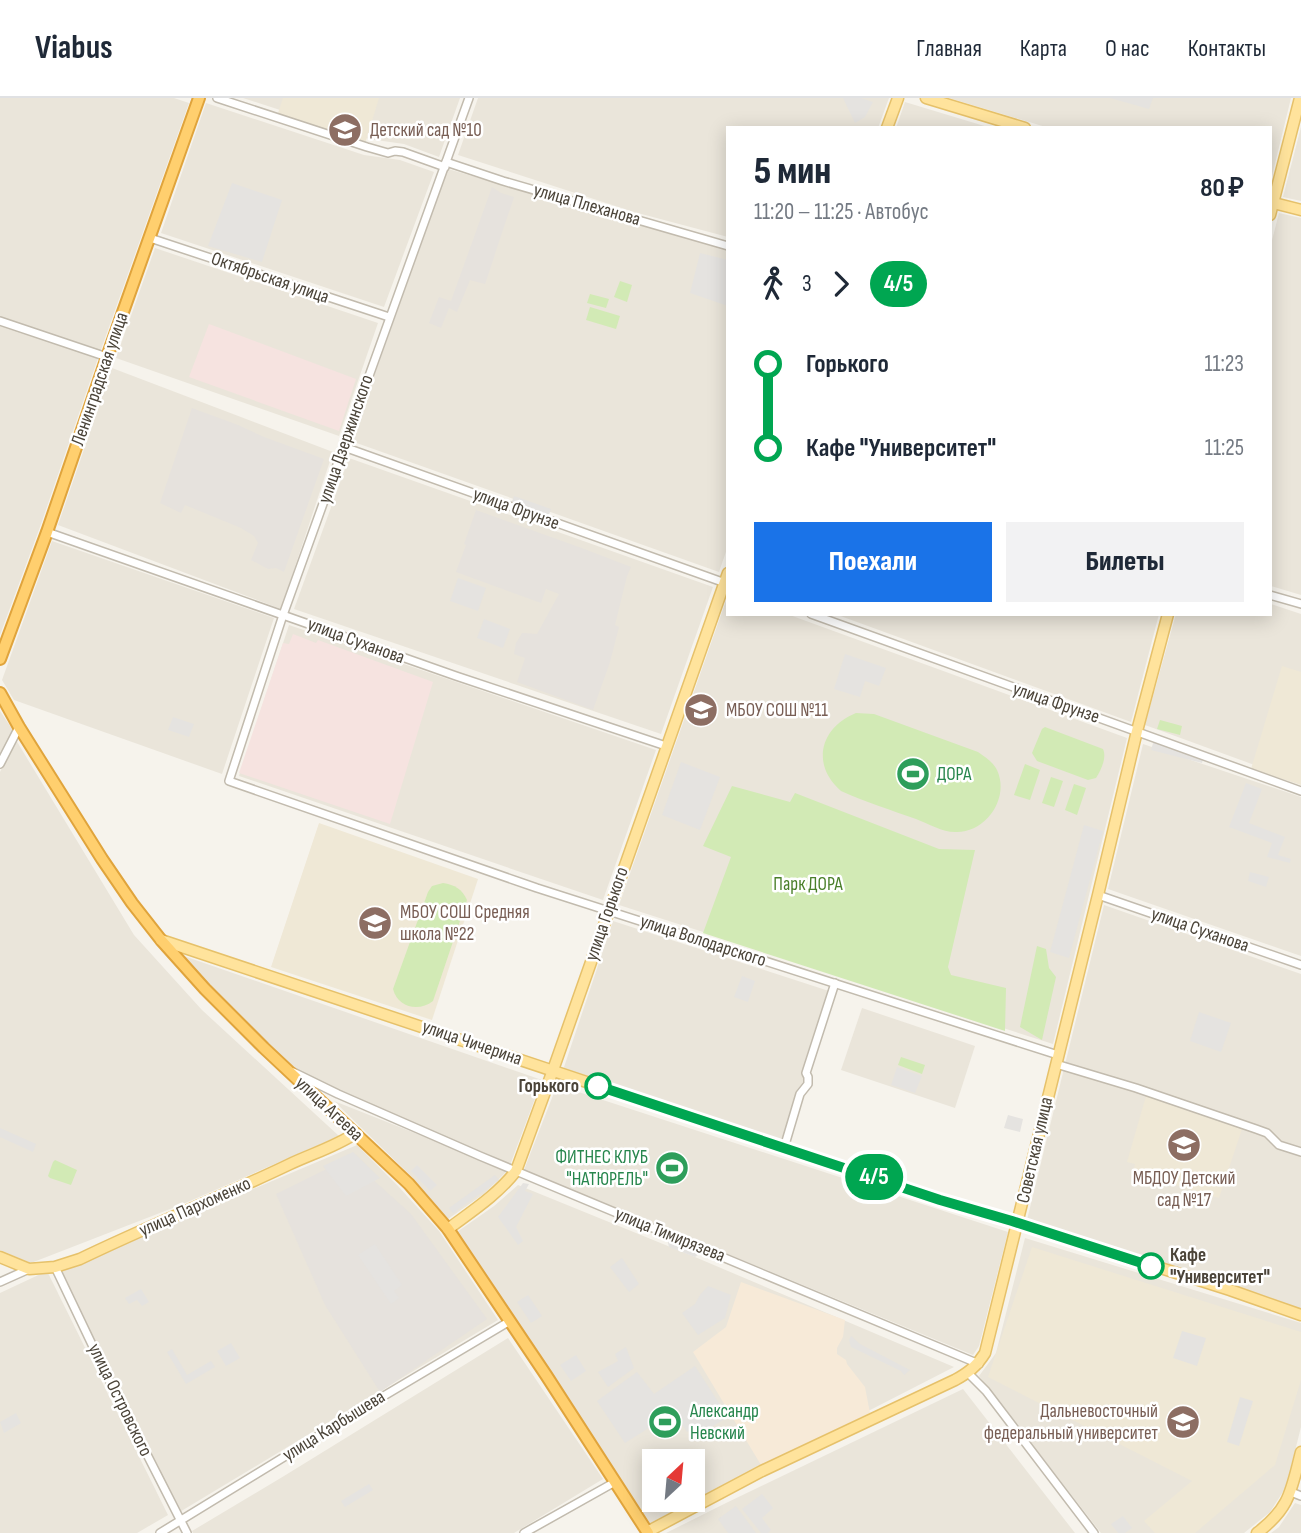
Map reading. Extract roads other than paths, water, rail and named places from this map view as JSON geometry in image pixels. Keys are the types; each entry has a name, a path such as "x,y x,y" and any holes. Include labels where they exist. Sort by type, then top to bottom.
{"highway":[{"name":"Ленинградская улица","path":"0,659 199,98"},
{"name":"улица Агеева","path":"0,694 102,859 161,940 205,989 286,1069 409,1184 448,1228 648,1532"}],"main road":[{"path":"888,126 898,98"},
{"path":"926,98 1018,126"},
{"path":"1300,98 1272,202 1301,210"},
{"name":"улица Горького","path":"448,1228 487,1200 516,1171 726,583"},
{"name":"Советская улица","path":"979,1364 985,1353 1018,1223 1167,616"},
{"name":"улица Чичерина","path":"161,940 940,1200 1230,1290 1301,1315"},
{"name":"улица Пархоменко","path":"29,1269 55,1267 80,1259 311,1154 341,1144 356,1133"},
{"path":"0,1257 29,1269"},
{"path":"648,1532 762,1471 968,1373 979,1364"},
{"path":"1257,1533 1274,1520 1296,1494 1301,1452"}],"street":[{"name":"улица Плеханова","path":"217,98 367,147 388,153 394,150 446,164 726,245"},
{"name":"улица Дзержинского","path":"229,781 284,615 469,98"},
{"name":"Октябрьская улица","path":"150,238 389,317"},
{"path":"0,321 107,357"},
{"name":"улица Фрунзе","path":"344,447 726,580"},
{"name":"улица Суханова","path":"47,532 456,676 666,746"},
{"path":"1272,596 1301,604"},
{"name":"улица Фрунзе","path":"817,616 1301,791"},
{"path":"0,764 19,727"},
{"name":"улица Володарского","path":"229,781 537,888 835,983 1057,1059 1267,1133 1279,1144 1301,1152"},
{"name":"улица Суханова","path":"1098,895 1301,965"},
{"path":"784,1148 800,1094 808,1084 806,1073 835,983"},
{"name":"улица Тимирязева","path":"286,1069 516,1171 979,1364"},
{"name":"улица Островского","path":"55,1267 187,1533"},
{"path":"0,1282 29,1269"},
{"name":"улица Карбышева","path":"160,1533 510,1321"},
{"path":"968,1373 986,1391 1094,1533"},
{"path":"524,1533 615,1482"}],"place":[{"name":"Детский сад №10","path":"345,130"},
{"name":"МБОУ СОШ №11","path":"701,710"},
{"name":"ДОРА","path":"913,774"},
{"name":"МБОУ СОШ Средняя школа №22","path":"375,923"},
{"name":"Горького","path":"598,1086"},
{"name":"МБДОУ Детский сад №17","path":"1184,1145"},
{"name":"ФИТНЕС КЛУБ \"НАТЮРЕЛЬ\"","path":"672,1168"},
{"name":"Кафе \"Университет\"","path":"1151,1266"},
{"name":"Александр Невский","path":"665,1422"},
{"name":"Дальневосточный федеральный университет","path":"1183,1422"}],"park label":[{"name":"Парк ДОРА","path":"808,884"}]}
